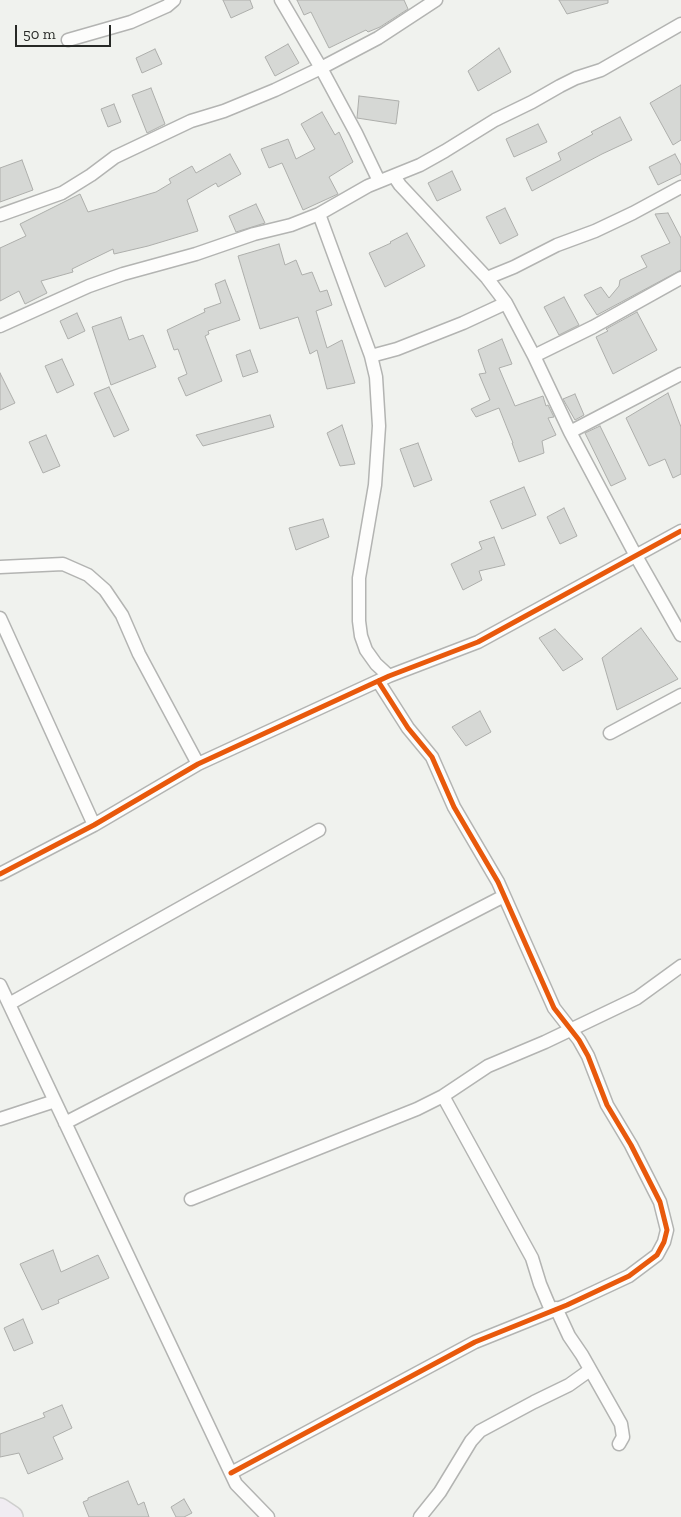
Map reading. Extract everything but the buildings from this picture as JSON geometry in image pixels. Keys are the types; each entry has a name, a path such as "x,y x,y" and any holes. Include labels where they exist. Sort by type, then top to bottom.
{"highway":[{"path":"0,1509 12,1517"}],"street":[{"path":"68,40 131,22 167,6 174,0"},
{"path":"281,0 321,68 379,181"},
{"path":"0,215 62,193 115,157 191,121 224,111 267,94 321,68 378,38 436,0"},
{"path":"0,326 88,286 123,274 196,254 254,234 291,225 318,214 379,181 394,176 445,151 495,120 560,86 576,78 601,70 681,24"},
{"path":"394,176 487,278 506,303 534,356 570,432 636,556 681,635"},
{"path":"487,278 514,268 557,246 633,214 681,187"},
{"path":"231,1473 475,1342 610,1286 629,1276 657,1255 664,1242 667,1230 660,1202 631,1144 607,1105 588,1056 579,1040 554,1008 504,896 454,807 432,757 408,728 384,678 366,650 360,636 359,578 375,485 380,426 377,384 372,356 318,214"},
{"path":"534,356 593,327 681,278"},
{"path":"372,356 397,349 463,323 506,303"},
{"path":"570,432 681,374"},
{"path":"0,874 94,825 198,764 384,678 478,642 681,531"},
{"path":"0,567 63,564 88,575 105,590 122,615 138,654 198,764"},
{"path":"0,618 94,825"},
{"path":"610,733 681,695"},
{"path":"9,1004 319,830"},
{"path":"65,1123 504,896"},
{"path":"191,1199 417,1109 443,1096 488,1066 545,1042 637,998 681,966"},
{"path":"0,985 236,1484 268,1517"},
{"path":"443,1096 532,1258 540,1284 621,1424 623,1437 619,1444"},
{"path":"0,1119 55,1101"},
{"path":"420,1517 440,1492 471,1441 480,1431 569,1385 590,1370"}],"cycle path":[{"path":"0,874 94,825 198,764 389,676 478,642 681,531"},
{"path":"231,1473 475,1342 567,1305 629,1276 657,1255 664,1242 667,1230 660,1202 631,1145 607,1105 588,1056 579,1040 554,1008 498,882 454,807 432,757 408,728 378,681"}]}
